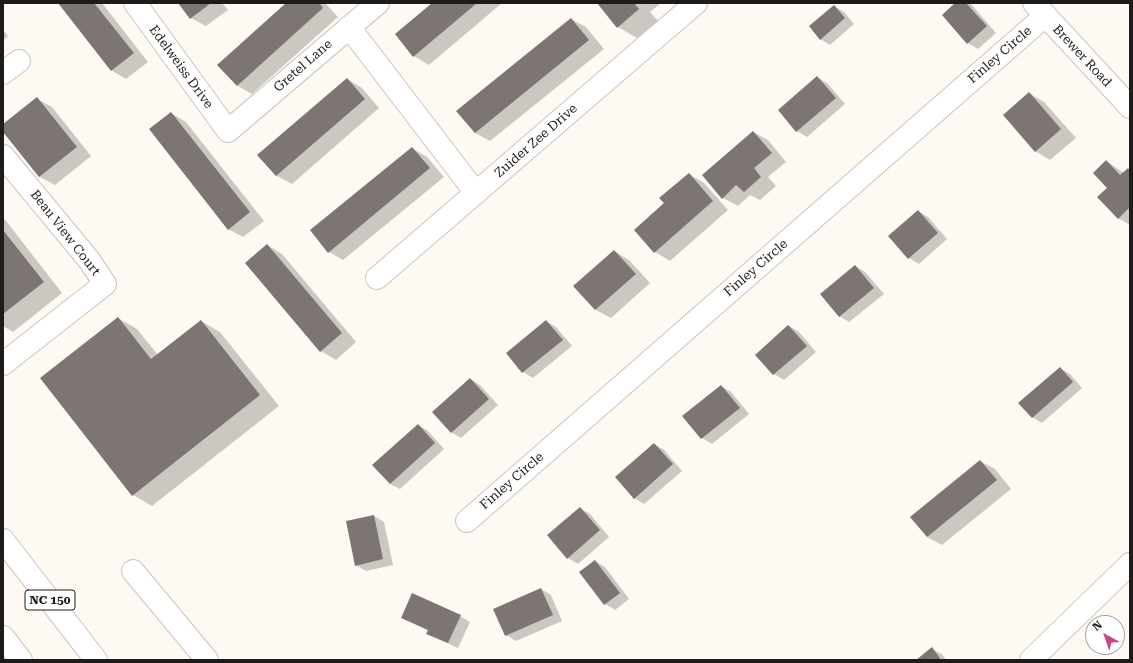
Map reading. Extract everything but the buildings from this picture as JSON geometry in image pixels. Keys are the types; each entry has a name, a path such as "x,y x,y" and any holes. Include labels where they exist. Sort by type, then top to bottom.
{"street":[{"name":"Edelweiss Drive","path":"134,3 228,131"},
{"name":"Gretel Lane","path":"228,131 378,3"},
{"name":"Zuider Zee Drive","path":"376,278 696,3"},
{"name":"Brewer Road","path":"1040,10 1126,95"},
{"name":"Finley Circle","path":"467,521 1040,10"},
{"path":"349,27 476,193"},
{"name":"Beau View Court","path":"3,156 89,260 105,284 3,364"},
{"name":"NC 150","path":"3,540 96,660"},
{"path":"1031,660 1130,564"},
{"path":"133,571 207,660"},
{"path":"3,637 21,660"}]}
